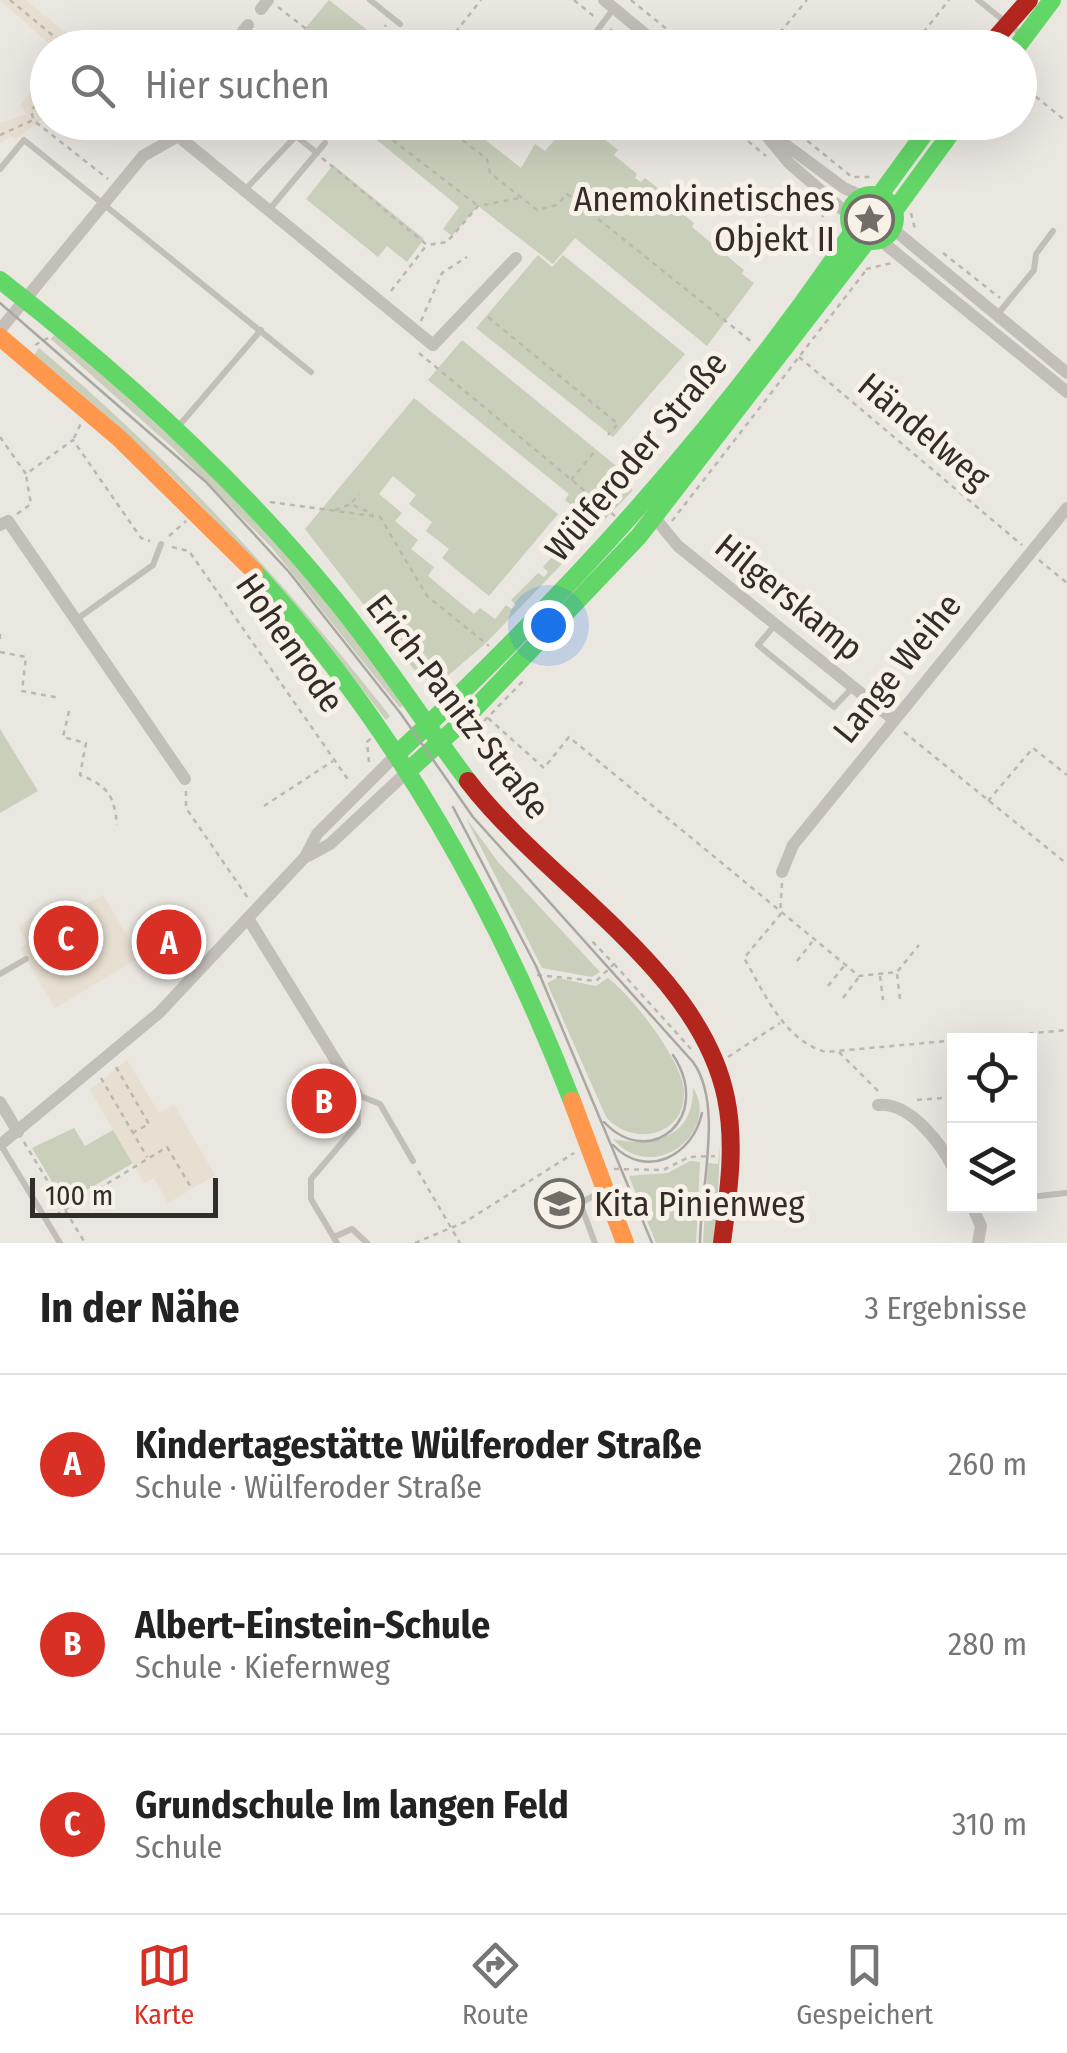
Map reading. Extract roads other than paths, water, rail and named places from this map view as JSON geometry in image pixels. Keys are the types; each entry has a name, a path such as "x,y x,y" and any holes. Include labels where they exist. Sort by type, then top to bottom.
{"main road":[{"path":"1002,30 1028,0"},
{"path":"1029,30 1052,0"},
{"path":"873,228 871,196 918,140"},
{"name":"Wülferoder Straße","path":"404,762 440,742 476,707 654,517 944,140"},
{"path":"871,196 873,228"},
{"name":"Erich-Panitz-Straße","path":"0,280 175,430 236,489 328,591 495,815 684,1007 716,1064 730,1136 722,1243"},
{"path":"0,334 88,408 198,510 280,598 374,735 404,762 471,876 522,982 607,1180 625,1243"},
{"name":"Wülferoder Straße","path":"404,762 429,725 598,555 623,522 779,358"}],"street":[{"path":"609,4 640,30"},
{"path":"245,30 248,26"},
{"path":"0,334 24,298 36,290 118,184 143,156 164,140"},
{"path":"191,140 244,191 433,345 516,258"},
{"path":"770,140 789,163 1067,373"},
{"path":"779,140 844,188 871,196"},
{"path":"873,228 1067,392"},
{"name":"Lange Weihe","path":"782,872 785,856 1067,508"},
{"name":"Hilgerskamp","path":"654,517 678,546 892,720"},
{"path":"4,523 185,779"},
{"name":"Wülferoder Straße","path":"0,1144 159,1013 306,857 317,834 358,794 404,762"},
{"name":"Wülferoder Straße","path":"306,857 330,844 404,762"},
{"path":"252,915 356,1095"},
{"path":"0,1102 18,1132"},
{"path":"882,1105 940,1143 947,1156"},
{"path":"975,1213 981,1226 978,1243"}],"lane":[{"path":"370,0 400,24"},
{"path":"978,0 1012,30"},
{"path":"594,30 609,4"},
{"path":"0,169 24,140 311,372"},
{"path":"244,191 292,140"},
{"path":"301,140 317,153"},
{"path":"268,211 325,143"},
{"path":"996,316 1034,270 1036,254 1053,231"},
{"path":"175,430 261,330"},
{"path":"76,620 154,565 160,544"},
{"path":"776,624 758,645 834,707 853,687"},
{"path":"0,974 26,960"},
{"path":"367,1243 363,1234 352,1229 336,1240 311,1198 311,1179 358,1124 356,1095 380,1104 412,1161"},
{"path":"0,1144 60,1243"},
{"path":"595,1243 580,1203 607,1180"},
{"path":"1037,1195 1066,1193"}],"tram line":[{"path":"0,303 206,482 289,572 401,714 473,817 693,1062 702,1080 709,1124 700,1243"},
{"path":"453,807 536,966 652,1243"},
{"path":"604,1122 622,1136 640,1141 657,1139 671,1130 681,1117 686,1099 684,1078 673,1055"},
{"path":"613,1145 640,1161 666,1158 689,1141 702,1113"}],"place":[{"name":"Anemokinetisches Objekt II","path":"870,219"},
{"name":"Grundschule Im langen Feld","path":"66,938"},
{"name":"Kindertagestätte Wülferoder Straße","path":"169,942"},
{"name":"Albert-Einstein-Schule","path":"324,1101"},
{"name":"Kita Pinienweg","path":"559,1204"}]}
